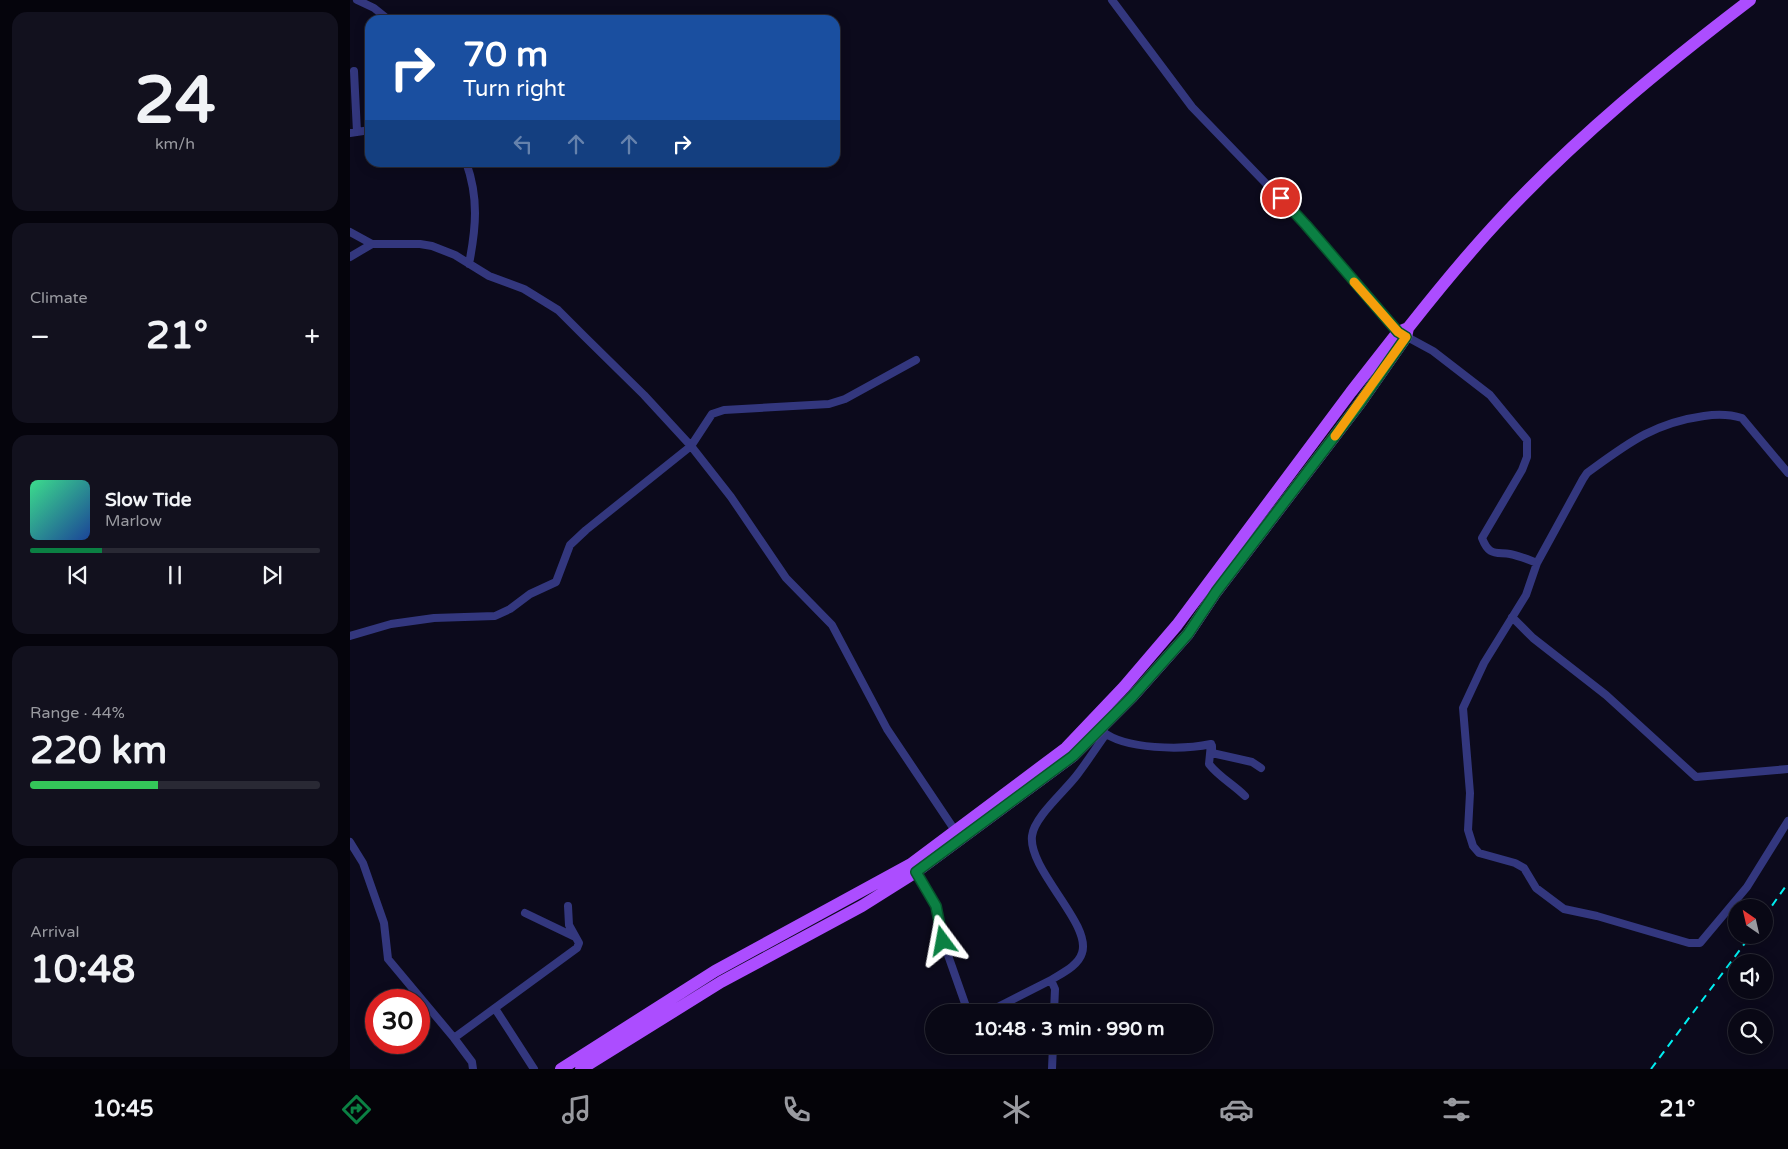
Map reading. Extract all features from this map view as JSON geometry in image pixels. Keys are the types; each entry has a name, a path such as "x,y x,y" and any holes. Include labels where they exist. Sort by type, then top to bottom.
{"main road":[{"path":"561,1069 715,971 911,864 1066,748 1124,687 1178,625 1351,392 1501,218 1546,172 1664,65 1750,0"},
{"path":"581,1069 722,982 862,906 916,872 1103,732 1188,634 1216,592 1360,403 1404,332"}],"street":[{"path":"357,0 374,8 383,15"},
{"path":"1112,0 1192,107 1306,225 1404,332 1433,351 1490,395 1527,440 1527,457 1522,470 1482,538 1485,546 1496,554 1509,554 1538,563"},
{"path":"353,132 354,71"},
{"path":"467,167 476,202 476,229 469,264"},
{"path":"350,232 372,244 432,246 489,276 524,290 558,310 644,395 691,446 731,496 786,578 832,625 887,729 956,832"},
{"path":"350,256 372,244"},
{"path":"351,638 391,624 434,618 495,616 510,609 530,594 556,582 570,545 691,446 712,414 724,410 829,404 845,399 916,360"},
{"path":"1788,473 1742,418 1720,414 1693,417 1656,427 1633,440 1587,473 1538,563 1526,594 1484,663 1463,708 1470,793 1468,830 1473,846 1479,853 1515,863 1524,868 1536,888 1564,909 1696,944 1702,941 1747,887 1788,821"},
{"path":"1512,617 1533,638 1606,696 1696,777 1788,769"},
{"path":"1004,1004 1051,980 1077,962 1083,946 1081,936 1067,909 1037,860 1031,846 1032,833 1036,822 1077,776 1103,732 1148,747 1189,749 1211,744"},
{"path":"1211,744 1212,753 1252,762 1261,768"},
{"path":"1211,744 1209,764 1216,774 1232,783 1245,796"},
{"path":"350,842 364,863 384,923 388,960 454,1038 472,1062 473,1069"},
{"path":"916,872 936,906 943,941 965,1004"},
{"path":"454,1038 496,1010 574,952 579,943 567,919 568,906"},
{"path":"525,914 575,937"},
{"path":"1051,980 1055,989 1054,1004"},
{"path":"496,1010 534,1069"},
{"path":"1052,1069 1053,1054"}],"railway":[{"path":"1773,904 1788,883"},
{"path":"1651,1069 1744,944"}],"slow traffic":[{"path":"1335,436 1406,337 1398,332 1354,282"}],"route":[{"path":"943,941 936,906 916,872 962,840 1073,756 1132,697 1188,634 1216,592 1360,403 1406,337 1398,332 1371,303 1281,198"}]}
